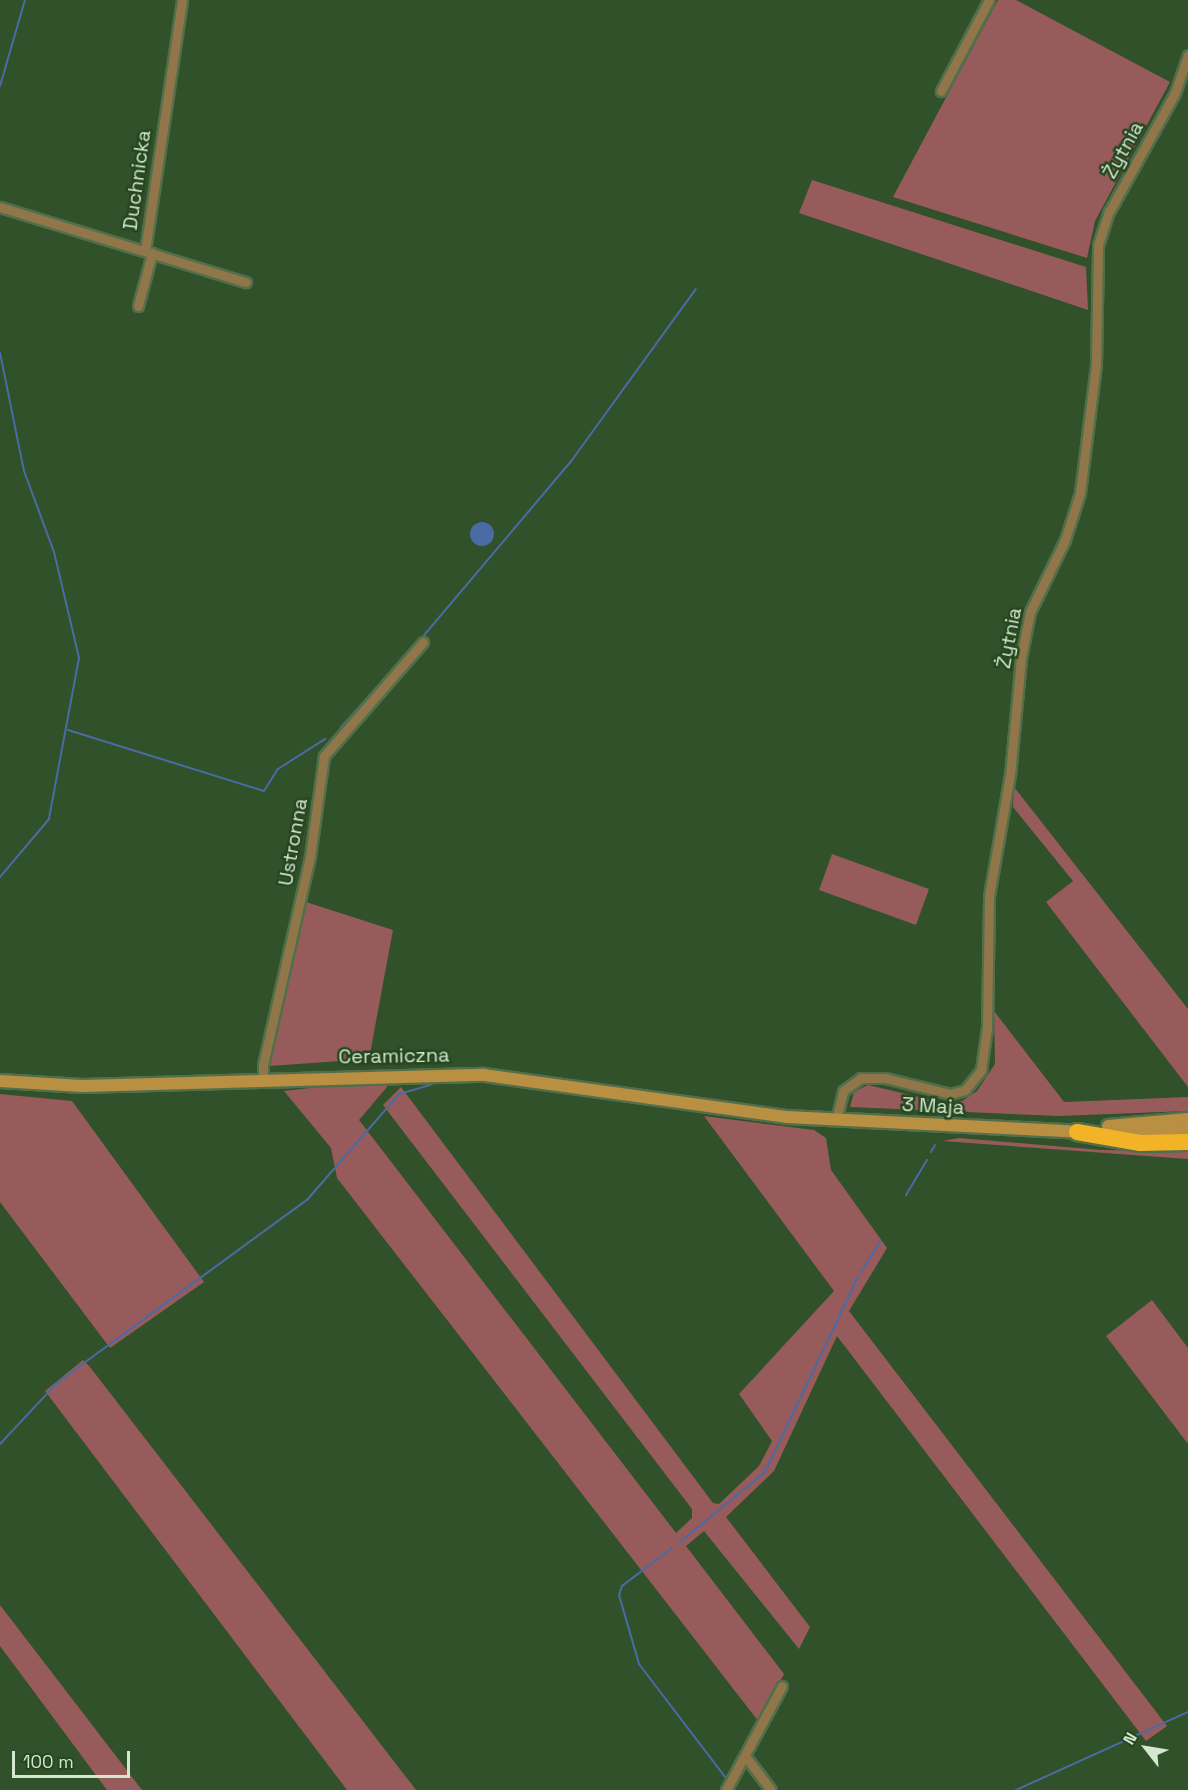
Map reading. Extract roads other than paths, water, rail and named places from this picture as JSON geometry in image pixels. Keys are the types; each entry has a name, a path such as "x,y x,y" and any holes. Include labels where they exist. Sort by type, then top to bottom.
{"highway":[{"path":"1077,1132 1140,1143 1188,1142"}],"main road":[{"name":"Ceramiczna","path":"0,1081 82,1086 484,1075 787,1117"},
{"name":"3 Maja","path":"787,1117 1077,1132 1188,1131"},
{"name":"3 Maja","path":"1077,1132 1140,1119 1188,1119"}],"street":[{"name":"Duchnicka","path":"0,207 148,252 182,0"},
{"path":"941,92 989,0"},
{"name":"Żytnia","path":"836,1120 843,1091 861,1078 885,1078 950,1094 964,1090 981,1070 987,1028 989,896 1010,775 1021,658 1030,612 1065,540 1080,493 1096,364 1098,245 1109,212 1175,93 1188,55"},
{"path":"138,306 148,252 246,282"},
{"name":"Ustronna","path":"263,1081 262,1065 310,857 324,756 423,642"},
{"path":"726,1790 746,1758 782,1686"},
{"path":"746,1758 771,1790"}],"water":[{"path":"482,522 491,525 494,534 491,543 482,546 473,543 470,534 473,525"}],"waterway":[{"path":"0,86 25,0"},
{"path":"420,640 572,460 696,289"},
{"path":"0,353 24,471 54,552 79,658 49,819 0,877"},
{"path":"341,727 390,673"},
{"path":"68,730 264,791 278,769 325,739"},
{"path":"0,1444 58,1382 307,1200 399,1094 431,1085"},
{"path":"939,1115 941,1104"},
{"path":"931,1152 935,1145"},
{"path":"906,1195 927,1160"},
{"path":"861,1272 880,1241"},
{"path":"680,1542 765,1472 858,1277"},
{"path":"672,1548 622,1586 619,1595 639,1664 728,1781"},
{"path":"1016,1790 1188,1712"}]}
